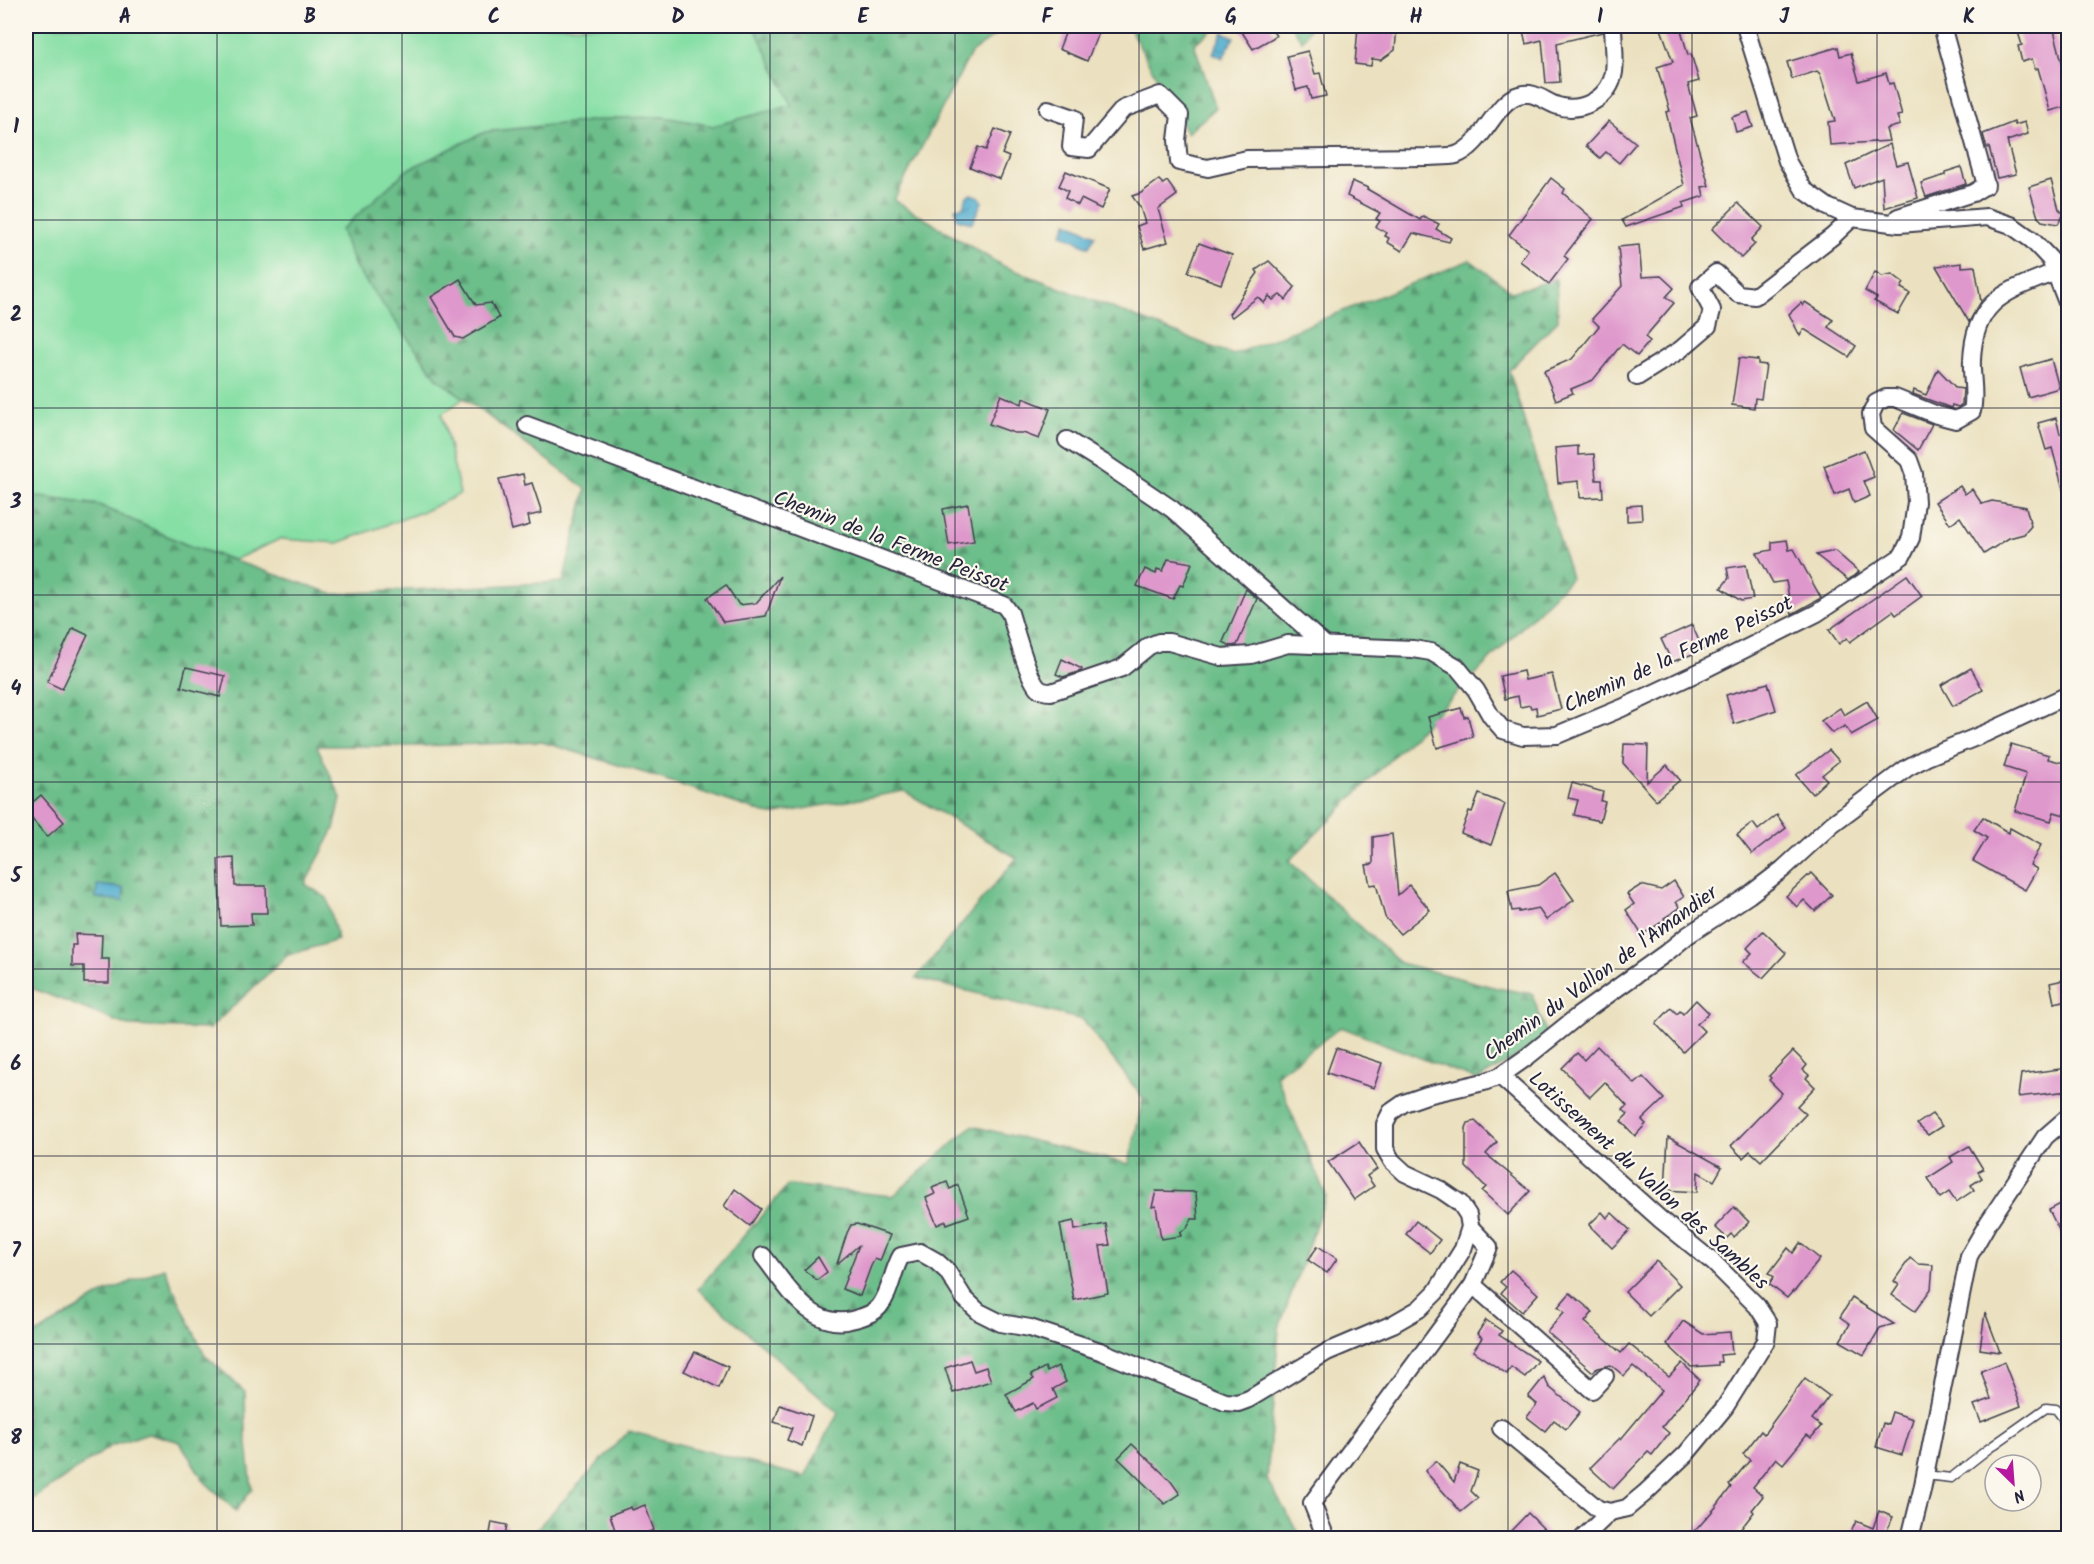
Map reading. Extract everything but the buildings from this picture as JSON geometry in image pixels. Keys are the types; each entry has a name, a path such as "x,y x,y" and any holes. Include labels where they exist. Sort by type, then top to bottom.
{"street":[{"path":"1048,109 1074,118 1071,147 1089,149 1123,110 1160,95 1179,115 1177,140 1179,162 1208,168 1247,159 1455,155 1473,146 1504,105 1519,95 1537,95 1555,105 1570,109 1584,107 1597,100 1606,89 1614,72 1613,26"},
{"path":"1744,26 1787,161 1804,190 1828,207 1852,218 1899,224 1987,217 2011,225 2032,240 2050,259 2068,305"},
{"path":"1883,222 1973,193 1986,185 1942,26"},
{"path":"1637,377 1680,351 1708,326 1712,310 1700,287 1716,273 1738,294 1755,296 1833,236 1852,218"},
{"name":"Chemin de la Ferme Peissot","path":"527,425 1004,605 1010,613 1031,675 1038,689 1043,691 1051,693 1122,668 1149,646 1159,642 1169,642 1222,657 1251,656 1288,644 1413,649 1431,652 1457,667 1503,730 1523,736 1557,735 1622,708 1807,618 1902,556 1911,538 1916,502 1914,474 1909,460 1873,428 1871,414 1876,403 1886,398 1895,398 1956,420 1972,411 1975,398 1972,360 1975,334 1988,307 2005,292 2055,272"},
{"path":"1067,440 1172,509 1326,646"},
{"name":"Chemin du Vallon de l'Amandier","path":"1473,1285 1489,1247 1470,1227 1468,1215 1460,1203 1441,1190 1405,1173 1392,1161 1385,1149 1385,1124 1391,1112 1404,1103 1427,1095 1484,1083 1500,1076 1688,935 1783,870 1832,824 1907,768 2068,695"},
{"name":"Lotissement du Vallon des Sambles","path":"1500,1076 1661,1220 1714,1263 1757,1306 1768,1323 1766,1341 1725,1407 1686,1454 1626,1508 1610,1512"},
{"path":"1910,1539 1969,1257 1988,1223 2045,1137 2068,1117"},
{"path":"763,1256 805,1308 821,1318 848,1322 879,1308 902,1256 920,1252 936,1261 947,1272 964,1298 979,1312 1001,1323 1029,1328 1100,1351 1225,1402 1238,1403 1249,1399 1327,1352 1394,1324 1419,1309 1436,1292 1463,1249 1470,1227"},
{"path":"1326,1539 1312,1503 1473,1285 1592,1390 1605,1376"},
{"path":"1501,1428 1598,1509 1610,1512"},
{"path":"1583,1539 1610,1512"}],"lane":[{"path":"1925,1475 1952,1478 2046,1408 2056,1409 2063,1418 2068,1442"}],"green space":[{"path":"26,26 754,26 793,105 713,126 664,117 619,118 485,132 437,378 464,398 442,414 460,494 427,510 338,543 280,539 234,560 187,545 99,505 26,495"},
{"path":"754,26 1008,26 971,53 894,200 1001,265 1233,355 1470,260 1512,292 1556,279 1558,320 1509,370 1571,578 1289,861 1400,963 1497,988 1532,994 1548,1038 1477,1080 1341,1027 1276,1075 1326,1196 1279,1328 1267,1479 1301,1538 528,1538 629,1431 805,1477 838,1412 698,1289 788,1185 893,1196 972,1126 1129,1164 1143,1098 1083,1020 916,978 1017,858 904,791 770,815 648,774 542,742 420,746 317,746 341,798 334,829 305,884 327,898 338,940 288,955 209,1029 128,1026 26,986 26,495 99,505 187,545 334,594 563,582 586,489 437,378 355,267 341,230 407,170 485,132 619,118 664,117 713,126 792,105"},
{"path":"1131,26 1218,26 1194,44 1216,108 1187,133 1130,29"},
{"path":"1291,26 1311,26 1302,41"},
{"path":"164,1268 204,1354 245,1392 246,1435 252,1489 236,1511 204,1481 180,1442 148,1433 111,1446 26,1504 26,1340 104,1293"}],"water":[{"path":"1223,32 1234,37 1223,58 1213,53"},
{"path":"971,194 980,197 982,202 972,223 957,219 955,208 963,207 967,196"},
{"path":"1067,222 1095,235 1089,247 1062,234"},
{"path":"97,885 124,888 123,901 96,898"}]}
